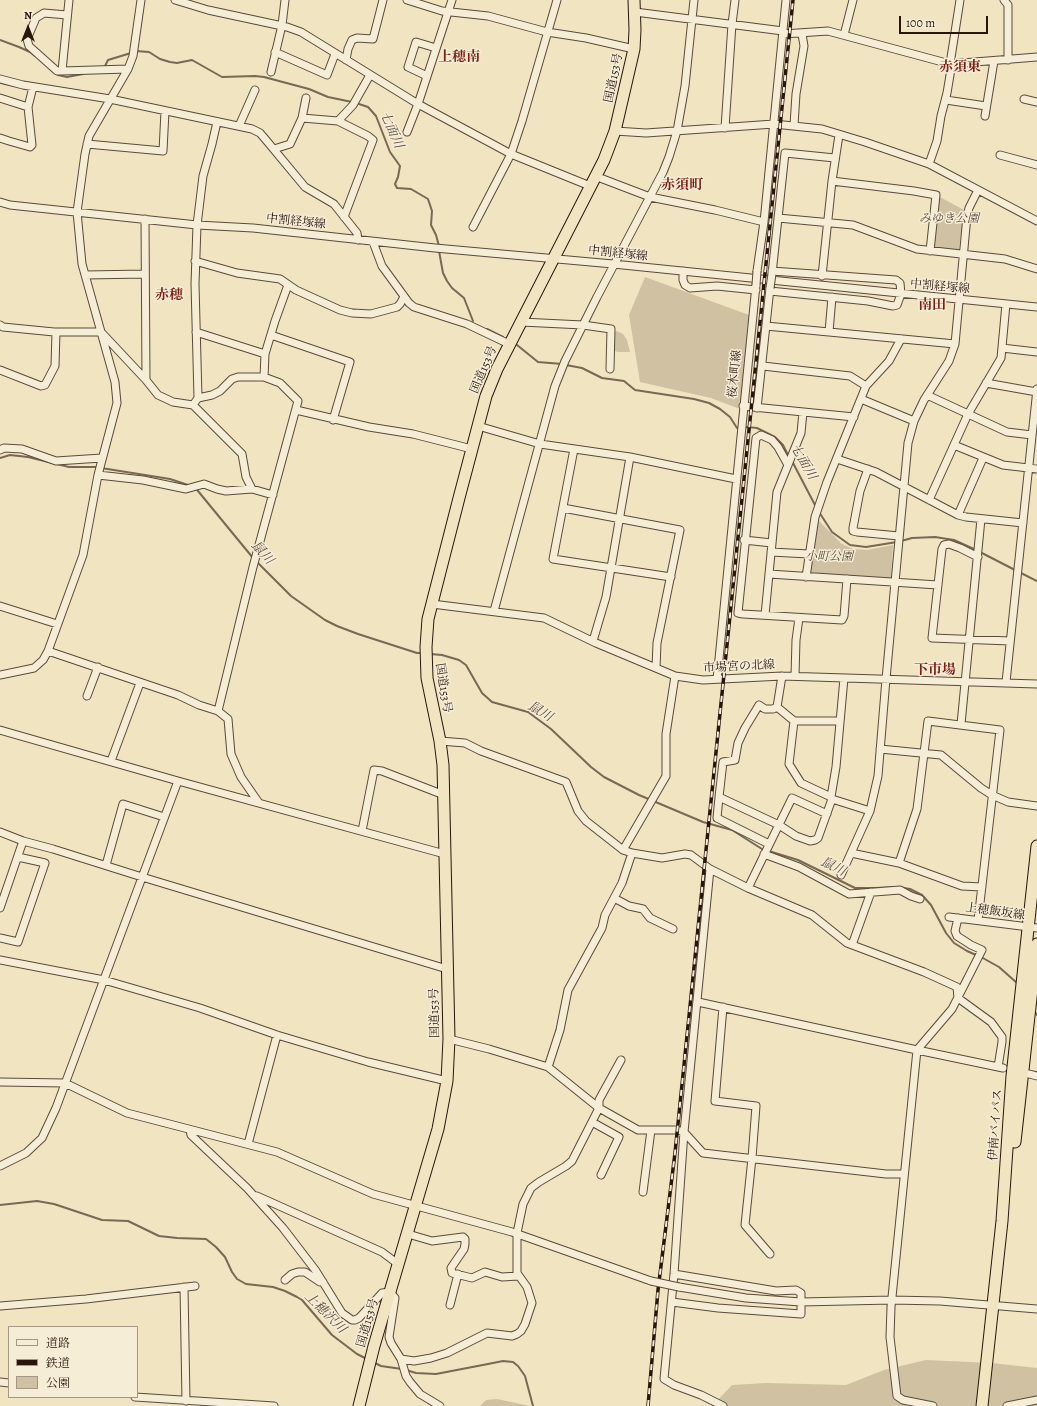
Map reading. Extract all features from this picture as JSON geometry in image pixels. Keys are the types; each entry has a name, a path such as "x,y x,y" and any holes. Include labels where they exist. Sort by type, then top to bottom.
{"highway":[{"name":"国道153号","path":"360,1406 374,1346 438,1129 446,1081 449,1039 443,765 425,662 428,619 486,396 509,344 604,160 616,130 634,49 634,0"},
{"name":"伊南バイパス","path":"986,1406 987,1384 1029,981 1037,846"},
{"name":"伊南バイパス","path":"1029,981 1037,944"},
{"name":"伊南バイパス","path":"982,1406 987,1384"}],"street":[{"path":"62,72 69,0"},
{"path":"0,676 34,668 43,660 48,651 83,555 99,473 117,403 115,382 82,264 77,212 81,178 89,136 128,69 133,56 141,0"},
{"path":"175,0 208,10 282,25 301,32 418,104 511,154 593,181 650,197 715,210 764,222"},
{"path":"271,72 282,25 285,0"},
{"path":"346,60 348,48 352,40 357,38 373,39 383,0"},
{"path":"407,0 442,12 488,16 547,32 586,38 634,49"},
{"path":"407,132 418,104 452,0"},
{"path":"473,227 511,154 557,0"},
{"path":"494,611 555,386 613,264 663,172 677,131 694,0"},
{"path":"725,128 734,0"},
{"name":"桜木町線","path":"716,679 741,423 757,272 764,222 786,0"},
{"path":"844,35 853,0"},
{"path":"930,164 946,100 960,0"},
{"path":"1004,0 1008,5 1008,60"},
{"path":"635,12 732,24 783,33 802,34 828,31 950,64 1037,57"},
{"path":"67,15 44,13 36,18 27,39 29,46 57,71 128,69"},
{"path":"794,125 796,94 804,46 802,34"},
{"path":"427,76 408,67 416,42 436,48"},
{"path":"275,52 327,75 335,54"},
{"path":"985,116 994,61"},
{"path":"338,121 355,102 370,75"},
{"path":"0,79 34,87 110,99 252,129 260,133 305,188 334,204 357,233 358,240"},
{"path":"0,138 30,147 32,145 28,107 34,87"},
{"path":"239,126 255,90"},
{"path":"0,98 28,107"},
{"path":"274,149 290,144 302,118 306,98"},
{"path":"1024,99 1037,102"},
{"path":"946,100 986,106"},
{"path":"87,144 163,150 166,112"},
{"path":"302,118 338,121 373,140 344,217"},
{"path":"194,405 198,398 195,261 197,224 203,176 217,122"},
{"path":"616,130 646,133 774,124 822,129 930,164 1037,221"},
{"path":"822,276 832,181 839,135"},
{"path":"757,408 785,153 835,158"},
{"path":"1000,155 1037,165"},
{"path":"832,181 936,195 930,251"},
{"path":"841,875 870,811 878,776 908,443 914,421 927,395 949,361 955,344 969,208 978,190"},
{"name":"中割経塚線","path":"0,202 10,205 145,219 253,228 373,242 613,264 1037,307"},
{"path":"778,218 854,225 917,249 1005,260 1037,269"},
{"path":"145,219 146,380"},
{"path":"373,242 382,266 409,303 467,324 509,344"},
{"path":"195,261 237,273 280,279 288,285 340,310 361,314 371,314 397,306 404,297"},
{"path":"683,272 683,280 685,285 690,288 717,286 756,287"},
{"path":"770,289 868,301 893,306 897,305 901,294 900,283 896,280 772,272"},
{"path":"85,275 145,274"},
{"path":"264,377 265,354 288,285"},
{"path":"829,332 832,297"},
{"path":"929,500 968,414 1001,358 1006,304"},
{"path":"521,322 583,325 611,329 610,369"},
{"path":"0,325 3,327 56,332 101,332 161,398 173,402 194,405 242,454 246,477 252,489"},
{"path":"766,326 955,344"},
{"path":"0,370 40,386 45,385 55,366 56,332"},
{"path":"196,332 265,354"},
{"path":"271,335 350,362 333,420"},
{"path":"806,577 819,504 866,386 889,361 901,339"},
{"path":"1002,348 1037,352"},
{"path":"762,366 850,376 866,386"},
{"path":"198,398 212,395 220,391 232,379 238,377 264,377 280,383 298,401 257,554 218,711"},
{"path":"986,383 1037,391 1006,682"},
{"path":"927,395 1007,432 1032,435"},
{"path":"861,399 914,421"},
{"path":"743,406 854,417"},
{"path":"296,410 333,420 413,434 472,449"},
{"path":"765,615 777,492 801,433 803,412"},
{"path":"478,426 540,444 630,457 736,479"},
{"path":"788,464 772,440 761,435 756,438 744,540 738,613 842,620 844,616 847,579"},
{"path":"954,445 1003,465 1037,469"},
{"path":"0,450 4,448 22,449 56,461 102,461"},
{"path":"574,449 553,559 671,577"},
{"path":"593,641 606,597 630,457"},
{"path":"958,514 983,458"},
{"path":"837,459 876,472 929,500 966,517 1023,523"},
{"path":"868,469 860,491 853,528 854,531 899,537"},
{"path":"99,473 188,488 204,484 226,491 252,489 273,495"},
{"path":"563,508 680,530 657,643 656,668"},
{"path":"962,724 981,519"},
{"path":"744,540 772,543"},
{"path":"978,556 949,544 944,545 942,549 932,638 1010,641"},
{"path":"771,552 809,554"},
{"path":"769,574 938,585"},
{"name":"市場宮の北線","path":"432,604 544,618 675,676 703,680 795,676 1037,684"},
{"path":"0,606 57,624"},
{"path":"795,676 796,640 799,618"},
{"path":"48,651 98,667 218,711 228,719 231,754 241,777 259,803"},
{"path":"87,696 98,667"},
{"path":"624,850 666,776 666,734 675,676"},
{"path":"776,707 782,676"},
{"path":"719,797 779,825 805,840 815,840 818,838 832,798 844,678"},
{"path":"111,761 140,683"},
{"path":"769,845 717,818 723,762 735,760 738,743 759,705 765,709 773,709 776,707"},
{"path":"776,707 794,721 840,721"},
{"path":"794,721 789,764 801,782 832,798 870,811"},
{"path":"899,863 917,809 928,721 962,724 1000,730 978,920"},
{"path":"0,730 178,781 445,853"},
{"path":"440,741 465,743 481,751 566,782 578,811 586,821 624,850 632,853 662,858 685,854 691,855 710,869 748,888 812,915 847,943 924,972 956,987 958,998 991,1022 1002,1038 1001,1068 698,1002"},
{"path":"880,749 941,755 981,788 992,795 1008,802 1037,806"},
{"path":"362,831 374,770 382,771 444,795"},
{"path":"0,1166 26,1153 42,1138 56,1108 178,781"},
{"path":"748,888 792,798 827,814"},
{"path":"106,865 123,804 164,817"},
{"path":"0,832 23,842 53,849 447,969"},
{"path":"0,908 23,842"},
{"path":"548,1067 560,1030 568,990 602,928 605,915 622,883 632,853"},
{"path":"851,853 899,863 962,886 982,887"},
{"path":"764,854 799,867 849,894 900,890 920,899"},
{"path":"0,938 18,942 45,863 18,858"},
{"path":"710,869 684,1132 672,1302 664,1379 674,1385 701,1395 723,1406"},
{"path":"852,945 871,892"},
{"path":"614,898 629,906 643,908 650,918 673,929"},
{"name":"上穂飯坂線","path":"949,917 1033,928"},
{"path":"933,1406 903,1400 897,1396 890,1338 892,1300 917,1050 952,1009 982,950 957,936 955,931 958,918"},
{"path":"0,960 104,980 200,1008 277,1035 368,1062 446,1081"},
{"path":"723,1007 715,1101 756,1106 745,1225 770,1254"},
{"path":"248,1144 277,1035"},
{"path":"449,1039 489,1049 548,1067 599,1108 638,1130 677,1130 684,1132 702,1153 886,1174 904,1174"},
{"path":"402,1361 414,1361 447,1353 487,1333 512,1336 517,1334 525,1324 532,1303 527,1287 517,1273 517,1233 523,1204 531,1188 572,1161 599,1108 599,1100 621,1060"},
{"path":"0,1082 65,1083 127,1112 277,1152 373,1194 517,1233 651,1281 746,1298 801,1302 892,1300 940,1301 1037,1309"},
{"path":"592,1122 619,1137 601,1175"},
{"path":"190,1130 191,1135 253,1194 295,1242 323,1282 342,1313 352,1320 359,1318 382,1293 390,1292 395,1298 389,1337 391,1343 402,1361 405,1373 410,1382 420,1394 440,1406"},
{"path":"642,1192 651,1130"},
{"path":"253,1194 382,1252 398,1264"},
{"path":"408,1234 432,1240 462,1237 465,1239 464,1248 451,1268 452,1273 472,1278 485,1272 502,1277 518,1276"},
{"path":"285,1280 292,1274 305,1272 320,1282 323,1282"},
{"path":"450,1305 458,1274"},
{"path":"672,1302 718,1308 801,1314 802,1293 796,1290 776,1291 674,1274"},
{"path":"0,1306 86,1299 195,1286"},
{"path":"184,1287 186,1401"},
{"path":"138,1397 274,1406"},
{"path":"1006,1406 1037,1400"}],"green space":[{"name":"みゆき公園","path":"938,196 964,210 959,249 957,251 935,249 933,246"},
{"path":"645,277 749,315 740,409 711,398 640,382 629,315"},
{"path":"617,331 623,334 627,340 630,352 615,351 615,332"},
{"name":"小町公園","path":"817,519 842,544 853,549 867,550 893,545 891,578 812,575 809,572"},
{"path":"926,1360 992,1363 1037,1368 1037,1406 718,1406 714,1404 732,1385 766,1383 846,1385 884,1370"},
{"path":"497,1399 530,1406 480,1406 486,1400"}],"waterway":[{"name":"七面川","path":"0,40 30,52 35,56"},
{"name":"七面川","path":"136,51 149,52 160,59 170,62 177,63 192,60 222,77 264,77 309,89 328,97 352,102"},
{"name":"七面川","path":"104,68 108,60 131,53"},
{"name":"七面川","path":"55,73 67,77 83,74"},
{"name":"七面川","path":"356,103 368,107 376,116 390,152 400,166 395,184 397,188 411,189 428,199 432,211 431,225 439,246"},
{"name":"七面川","path":"439,251 443,273 452,288 464,298 473,321"},
{"name":"七面川","path":"487,329 503,337"},
{"name":"七面川","path":"517,345 538,362 562,364"},
{"name":"七面川","path":"566,365 582,368 602,378 624,381 635,390 694,399 709,403 730,417 737,428 757,428 775,437 783,445 789,457"},
{"name":"鼠川","path":"0,458 10,455 28,457 69,467 95,467 170,479 191,486"},
{"name":"七面川","path":"792,461 816,507"},
{"name":"鼠川","path":"195,488 253,558"},
{"name":"七面川","path":"819,512 832,532 850,545 866,547 897,542"},
{"name":"七面川","path":"901,541 912,538 935,537 954,540 976,550"},
{"name":"七面川","path":"980,552 1015,570"},
{"name":"鼠川","path":"256,561 291,596 325,620 358,634 417,653 422,653"},
{"name":"七面川","path":"1019,572 1037,581"},
{"name":"鼠川","path":"430,654 442,655 459,660 466,665 482,693 492,702 528,712 551,729 591,767 604,777 639,795 703,822 732,830 762,849 798,860 855,888 898,887 910,889 922,895 931,905 946,933 954,943 976,955"},
{"name":"鼠川","path":"981,957 999,967 1017,983"},
{"name":"鼠川","path":"1034,1011 1037,1015"},
{"name":"上穂沢川","path":"0,1205 37,1201 54,1204 102,1220 128,1221 159,1236 206,1239 225,1257 237,1279 246,1284 273,1287 285,1291 302,1300 332,1335 357,1354 367,1359"},
{"name":"上穂沢川","path":"406,1370 416,1373 436,1374 503,1361 513,1362 525,1376 533,1406"},
{"name":"上穂沢川","path":"373,1362 381,1366 402,1369"}],"railway":[{"path":"648,1406 658,1290 675,1153 793,0"}],"district":[{"name":"上穂南","path":"459,58"},
{"name":"赤須東","path":"960,68"},
{"name":"赤須町","path":"682,186"},
{"name":"赤穂","path":"169,296"},
{"name":"南田","path":"932,306"},
{"name":"下市場","path":"935,671"}]}
